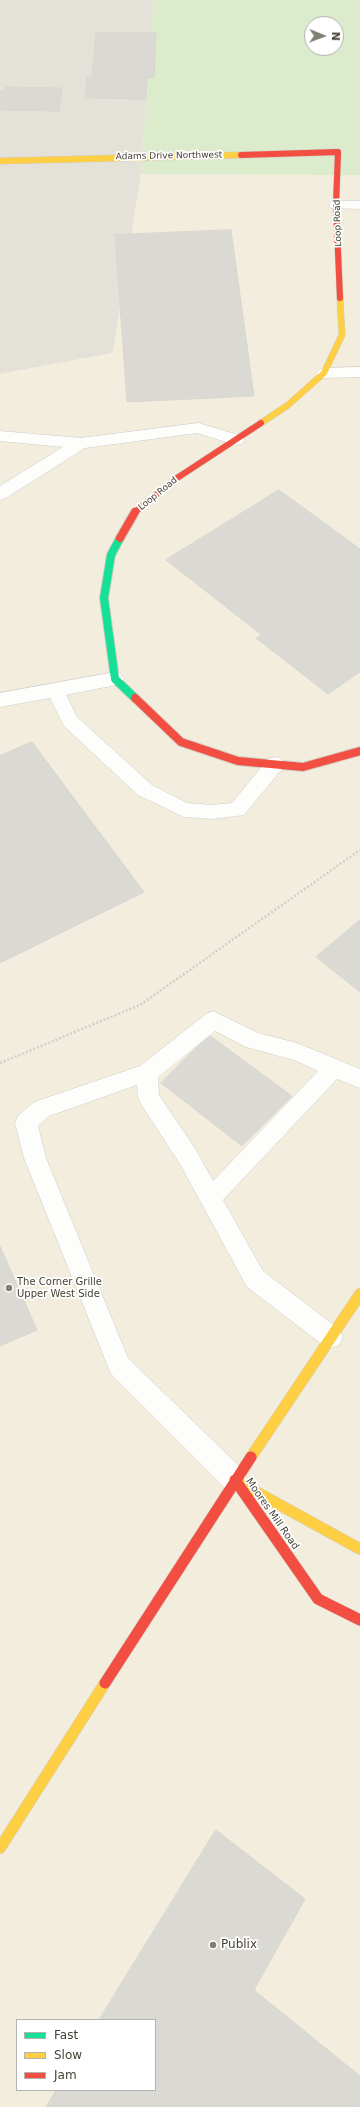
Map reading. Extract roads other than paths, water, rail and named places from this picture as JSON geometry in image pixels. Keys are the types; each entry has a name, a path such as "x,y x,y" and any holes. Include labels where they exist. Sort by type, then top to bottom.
{"street":[{"name":"Adams Drive Northwest","path":"0,160 334,152"},
{"name":"Loop Road","path":"115,678 104,598 111,555 134,513 174,480 288,405 324,372 342,335 334,152"},
{"path":"115,678 181,742 238,761 303,767 360,751"},
{"path":"0,1848 235,1480 360,1294"},
{"name":"Moores Mill Road","path":"235,1480 360,1549"},
{"name":"Moores Mill Road","path":"235,1480 318,1599 360,1620"}],"lane":[{"path":"336,205 360,205"},
{"path":"324,372 360,372"},
{"path":"0,436 81,443 198,428 236,440"},
{"path":"0,494 81,443"},
{"path":"0,700 115,678"},
{"path":"55,690 70,721 145,790 184,810 212,812 237,810 275,764"},
{"path":"235,1480 119,1366 35,1158 26,1122 42,1109 148,1073 213,1020 253,1041 297,1052 360,1079"},
{"path":"210,1199 334,1068"},
{"path":"148,1073 149,1097 188,1157 255,1279 331,1337"}],"place":[{"name":"The Corner Grille Upper West Side","path":"9,1288"},
{"name":"Publix","path":"213,1945"}]}
